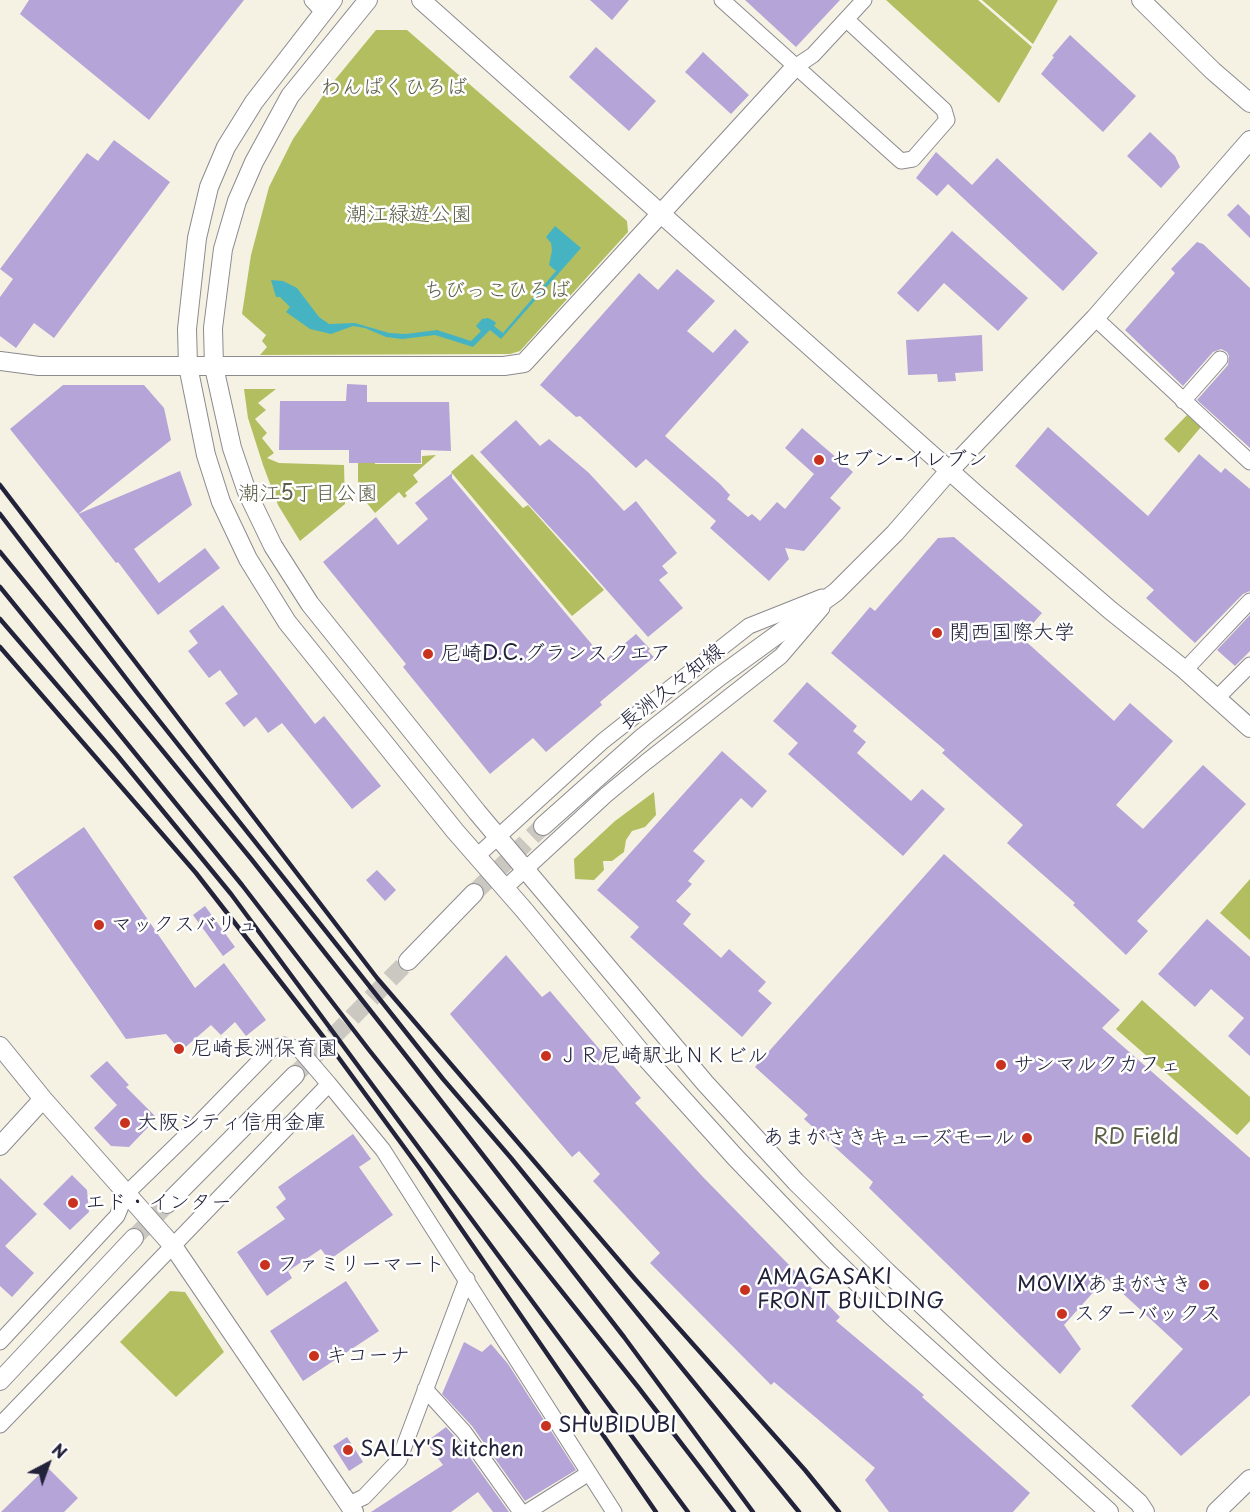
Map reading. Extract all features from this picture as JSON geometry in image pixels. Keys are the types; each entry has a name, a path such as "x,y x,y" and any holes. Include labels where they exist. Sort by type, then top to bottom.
{"street":[{"path":"368,0 290,96 254,162 237,201 223,249 213,328 214,367 232,448 247,492 273,546 310,604 498,838 705,1083 796,1182 887,1272 1139,1503 1145,1512"},
{"path":"421,0 949,471 1110,610 1185,670 1250,728"},
{"path":"722,0 901,161 913,159 947,120 944,110 847,20"},
{"path":"0,361 39,366 214,367 504,366 524,363 795,67 813,55 864,0"},
{"path":"1141,0 1250,103"},
{"path":"323,4 254,102 226,147 209,187 197,238 187,329 188,366 206,455 221,502 248,560 287,622 477,856 645,1057 735,1157 821,1247 925,1346 1109,1512"},
{"name":"長洲久々知線","path":"543,826 643,737 719,676 836,592 1095,318 1250,140"},
{"path":"1095,318 1250,462"},
{"path":"1183,401 1220,359"},
{"path":"477,856 603,741 749,626 836,592"},
{"path":"505,888 638,768 781,656 836,592"},
{"path":"1185,670 1250,602"},
{"path":"1216,698 1250,665"},
{"path":"408,961 474,893"},
{"path":"0,1342 117,1216 126,1194 272,1048 284,1045 299,1049 383,1150 614,1512"},
{"path":"0,1046 173,1246 348,1509 364,1497 399,1460 466,1279"},
{"path":"168,1204 295,1075"},
{"path":"0,1425 329,1084"},
{"path":"0,1146 44,1099"},
{"path":"0,1382 134,1238"},
{"path":"425,1389 465,1432 521,1512"},
{"path":"527,1512 589,1473"},
{"path":"1216,1512 1250,1479"}],"green space":[{"path":"886,0 978,0 1032,47 999,103"},
{"path":"982,0 1058,0 1033,44"},
{"name":"潮江緑遊公園","path":"376,30 407,30 627,221 628,232 520,351 510,354 260,355 267,347 262,341 266,335 242,314 251,255 269,187 293,139 329,87"},
{"name":"潮江5丁目公園","path":"244,389 276,389 258,403 266,410 255,419 267,433 262,438 274,453 267,458 279,463 344,465 345,504 300,541 278,505 263,465 248,418"},
{"path":"1187,415 1201,427 1179,453 1164,439"},
{"path":"358,452 374,452 375,464 422,464 422,456 436,455 413,475 418,482 405,493 407,496 404,498 399,492 375,513 358,492"},
{"path":"472,454 523,508 528,505 604,590 572,616 451,472"},
{"path":"654,792 656,815 645,827 632,831 626,840 624,852 612,861 603,861 604,870 594,880 575,879 574,859 615,821"},
{"path":"1250,879 1250,940 1220,913"},
{"path":"1142,1000 1250,1097 1250,1121 1237,1135 1116,1029"},
{"path":"170,1291 185,1292 224,1352 176,1397 120,1342"}],"water":[{"path":"555,226 581,248 501,339 490,330 473,347 435,335 402,339 386,337 365,328 353,326 331,334 310,329 286,312 290,307 280,297 276,297 271,280 283,281 297,288 319,317 329,324 355,323 389,333 406,334 437,330 471,341 481,331 476,326 482,319 488,318 494,321 496,323 494,326 503,333 556,271 549,265 552,250 551,243 546,237"}],"building":[{"path":"29,0 244,0 149,120 20,14"},
{"path":"590,0 629,0 612,20"},
{"path":"745,0 840,0 796,47"},
{"path":"1070,35 1136,96 1103,132 1041,74 1054,57 1052,56"},
{"path":"596,47 656,101 629,131 569,77"},
{"path":"703,52 749,95 731,114 685,72"},
{"path":"1150,132 1175,156 1180,167 1161,188 1127,156"},
{"path":"114,140 170,182 54,338 34,323 16,348 0,336 0,297 13,279 0,269 87,153 98,161"},
{"path":"936,152 972,185 997,158 1098,253 1063,291 948,184 937,196 916,178"},
{"path":"1238,204 1250,216 1250,238 1227,215"},
{"path":"952,231 1028,298 998,331 944,283 918,312 897,293"},
{"path":"1197,242 1203,244 1250,288 1250,448 1197,400 1228,365 1227,352 1221,349 1213,352 1183,386 1125,330 1175,273 1171,269"},
{"path":"677,269 715,301 687,331 713,353 735,329 749,342 665,436 720,484 730,495 727,499 748,517 752,514 760,521 777,502 785,509 814,474 785,448 802,428 853,472 830,498 841,508 804,551 785,548 789,559 769,581 710,528 716,521 646,459 636,468 580,416 576,417 540,385 639,273 658,290"},
{"path":"982,335 983,371 955,373 956,381 938,382 937,374 908,375 906,340"},
{"path":"347,384 367,385 367,402 449,402 451,451 421,450 421,463 349,463 349,450 279,450 280,401 346,401"},
{"path":"63,385 144,385 164,408 171,440 78,514 10,429"},
{"name":"尼崎D.C.グランスクエア","path":"516,420 540,446 549,439 589,473 624,511 636,501 677,553 662,566 668,573 659,580 683,608 648,637 480,452"},
{"path":"1048,427 1148,516 1199,454 1221,473 1225,468 1250,489 1250,591 1243,594 1195,643 1146,598 1154,590 1015,466"},
{"path":"180,471 192,505 134,549 159,583 205,548 220,568 158,615 78,514"},
{"path":"452,473 452,478 605,660 636,634 654,657 600,702 602,705 546,752 533,738 490,774 403,667 406,664 323,562 376,517 398,545 428,519 415,503"},
{"path":"954,537 1042,613 1021,637 1114,721 1130,703 1173,741 1116,805 1143,829 1203,765 1246,804 1137,921 1148,931 1126,955 1073,905 1075,903 1007,843 1023,825 942,753 945,750 831,653 870,607 875,611 938,538"},
{"path":"223,605 315,724 324,716 381,786 352,809 282,723 268,733 256,717 244,727 225,703 238,694 220,670 209,678 188,651 198,643 189,631"},
{"path":"1250,615 1250,651 1235,666 1217,650"},
{"path":"807,682 857,726 853,731 866,742 857,753 911,801 922,789 945,809 903,856 788,754 798,743 773,721"},
{"path":"722,751 767,791 752,808 741,798 693,851 705,861 688,881 692,884 676,901 691,914 683,924 721,958 729,949 766,982 758,991 772,1003 742,1037 630,937 639,927 597,890"},
{"name":"マックスバリュ","path":"84,827 195,988 224,963 266,1020 246,1036 235,1022 221,1035 211,1025 181,1051 166,1034 126,1039 13,877"},
{"name":"あまがさきキューズモール","path":"944,854 1120,1010 1102,1028 1250,1158 1250,1395 1181,1456 1131,1406 1183,1349 1106,1278 1064,1325 1081,1349 1060,1374 869,1188 873,1182 804,1119 808,1115 755,1067"},
{"path":"377,870 396,890 385,901 366,880"},
{"path":"205,906 235,947 223,956 193,915"},
{"path":"1207,919 1250,957 1250,1056 1228,1036 1244,1018 1211,989 1195,1007 1158,974"},
{"path":"506,955 542,997 550,991 641,1098 635,1103 703,1177 840,1317 836,1321 924,1395 922,1397 1030,1493 1013,1512 889,1512 865,1480 875,1468 774,1382 771,1385 650,1263 660,1253 593,1181 600,1174 579,1151 572,1157 450,1014"},
{"name":"大阪シティ信用金庫","path":"107,1061 129,1085 126,1087 157,1118 129,1147 111,1146 94,1128 117,1105 90,1076"},
{"path":"353,1134 371,1159 359,1167 393,1215 329,1260 321,1249 288,1271 292,1278 267,1296 237,1252 285,1219 276,1207 286,1199 278,1187"},
{"path":"72,1175 87,1190 89,1212 70,1230 43,1204"},
{"path":"0,1178 37,1214 5,1246 34,1273 12,1297 0,1286"},
{"name":"キコーナ","path":"346,1281 379,1331 303,1381 270,1331"},
{"path":"464,1342 482,1352 491,1344 508,1364 576,1470 525,1501 472,1426 442,1394"},
{"path":"446,1427 509,1512 493,1512 478,1492 451,1512 371,1512 443,1465 426,1442"},
{"path":"347,1437 363,1462 349,1471 333,1446"},
{"path":"47,1467 78,1498 64,1512 1,1512"}],"tunnel":[{"path":"474,893 543,826"},
{"path":"295,1075 408,961"},
{"path":"134,1238 167,1204"}],"railway":[{"path":"0,485 377,978 635,1279 805,1470 839,1512"},
{"path":"0,514 138,694 443,1079 511,1158 799,1512"},
{"path":"0,552 252,860 410,1061 624,1337 753,1512"},
{"path":"0,587 242,885 369,1050 638,1387 734,1512"},
{"path":"0,619 117,755 231,894 688,1512"},
{"path":"0,647 196,873 325,1039 420,1169 656,1512"}],"place":[{"name":"セブン-イレブン","path":"819,460"},
{"name":"関西国際大学","path":"937,633"},
{"name":"尼崎D.C.グランスクエア","path":"428,654"},
{"name":"マックスバリュ","path":"99,925"},
{"name":"尼崎長洲保育園","path":"179,1049"},
{"name":"ＪＲ尼崎駅北ＮＫビル","path":"546,1056"},
{"name":"サンマルクカフェ","path":"1001,1065"},
{"name":"大阪シティ信用金庫","path":"125,1123"},
{"name":"あまがさきキューズモール","path":"1027,1138"},
{"name":"エド・インター","path":"73,1203"},
{"name":"ファミリーマート","path":"265,1265"},
{"name":"MOVIXあまがさき","path":"1204,1285"},
{"name":"AMAGASAKI FRONT BUILDING","path":"745,1290"},
{"name":"スターバックス","path":"1062,1314"},
{"name":"キコーナ","path":"314,1356"},
{"name":"SHUBIDUBI","path":"546,1426"},
{"name":"SALLY'S kitchen","path":"348,1450"}],"park label":[{"name":"わんぱくひろば","path":"394,88"},
{"name":"ちびっこひろば","path":"497,291"},
{"name":"RD Field","path":"1136,1138"}]}
